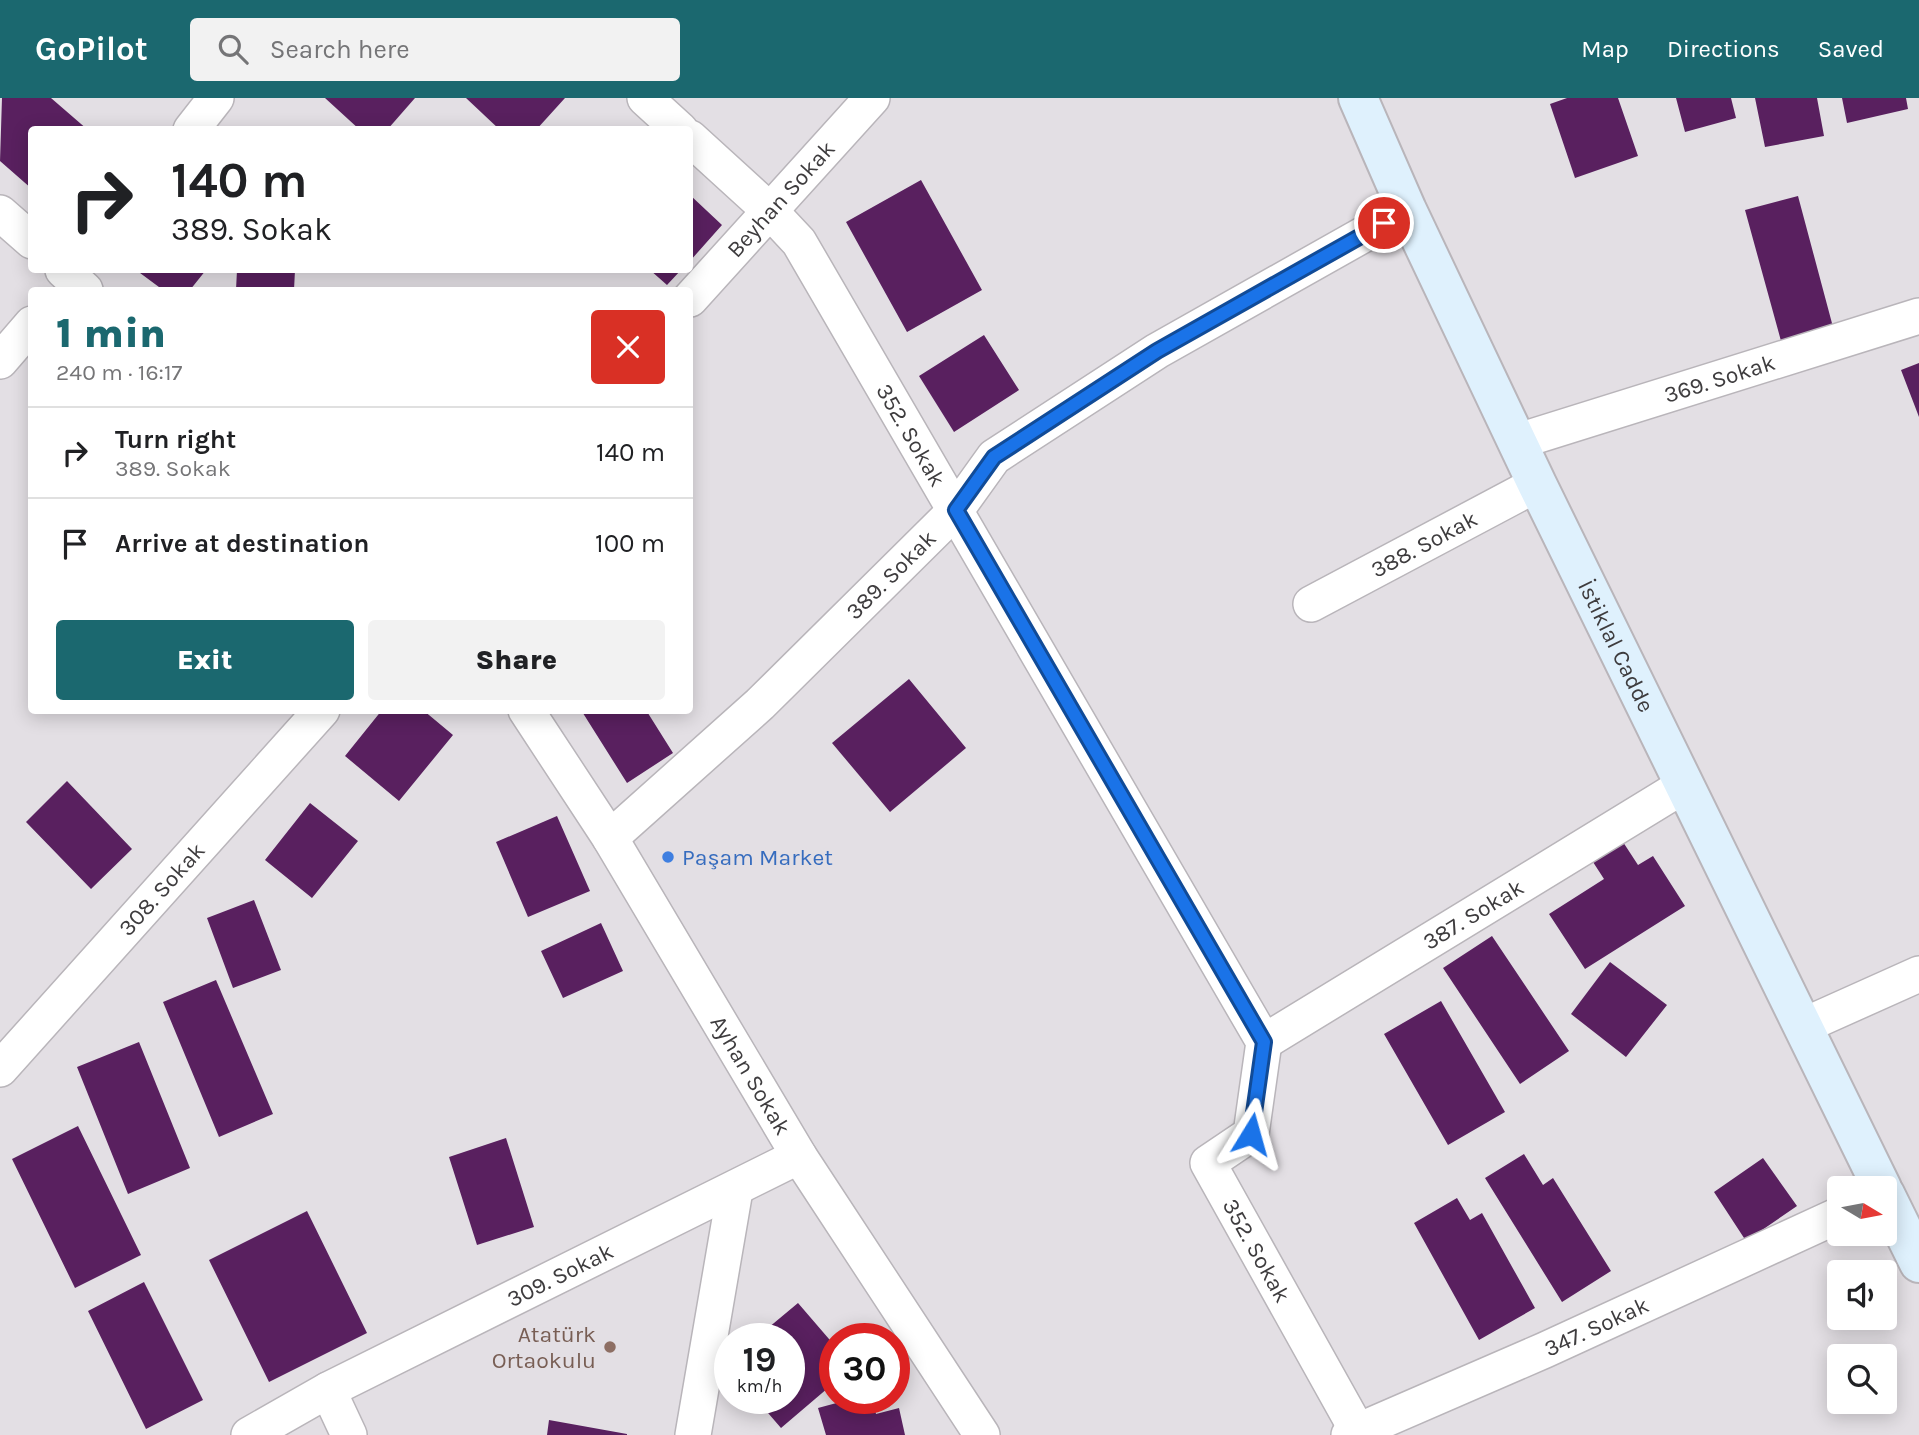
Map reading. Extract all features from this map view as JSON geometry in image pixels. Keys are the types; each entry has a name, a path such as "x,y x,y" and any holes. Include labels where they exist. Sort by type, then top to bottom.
{"street":[{"path":"194,126 216,98"},
{"path":"645,98 676,126"},
{"name":"Beyhan Sokak","path":"693,296 872,98"},
{"name":"İstiklal Cadde","path":"1359,98 1407,210 1519,441 1537,484 1876,1176"},
{"name":"352. Sokak","path":"693,141 769,210 799,242 1264,1042 1251,1134 1208,1163 1353,1432"},
{"name":"389. Sokak","path":"610,838 760,704 956,510 994,457 1157,351 1407,210"},
{"path":"0,213 28,238"},
{"name":"369. Sokak","path":"1519,441 1919,316"},
{"path":"0,361 28,329"},
{"name":"388. Sokak","path":"1311,604 1537,484"},
{"name":"308. Sokak","path":"0,1069 318,714"},
{"name":"Ayhan Sokak","path":"529,714 610,838 799,1156 982,1435"},
{"name":"387. Sokak","path":"1264,1042 1683,786"},
{"path":"1803,1026 1919,974"},
{"name":"309. Sokak","path":"249,1435 328,1390 799,1156"},
{"path":"693,1435 735,1190"},
{"path":"1897,1218 1919,1263"},
{"name":"347. Sokak","path":"1353,1432 1545,1350 1827,1221"},
{"path":"328,1390 349,1435"}],"building":[{"path":"2,98 51,98 83,126 28,126 28,186 0,161"},
{"path":"325,98 415,98 390,126 356,126"},
{"path":"466,98 565,98 540,126 496,126"},
{"path":"1567,98 1618,98 1638,156 1575,178 1550,104"},
{"path":"1676,98 1731,98 1736,118 1685,132"},
{"path":"1755,98 1817,98 1824,136 1765,147"},
{"path":"1842,98 1906,98 1908,109 1847,123"},
{"path":"921,180 982,290 907,332 846,222"},
{"path":"1798,196 1833,327 1781,341 1745,210"},
{"path":"693,198 722,225 693,258"},
{"path":"140,273 204,273 192,287 159,287"},
{"path":"237,273 295,273 294,287 236,287"},
{"path":"653,273 678,273 667,285"},
{"path":"984,335 1019,390 954,432 919,376"},
{"path":"1919,363 1919,417 1901,370"},
{"path":"909,679 966,748 890,812 832,743"},
{"path":"379,714 428,714 453,735 399,801 345,756"},
{"path":"584,714 649,714 673,753 627,783"},
{"path":"67,781 132,849 91,889 26,822"},
{"path":"310,803 358,841 312,898 265,860"},
{"path":"557,816 590,891 528,917 496,842"},
{"path":"1623,842 1638,865 1653,856 1685,906 1585,969 1549,914 1604,879 1593,862"},
{"path":"254,900 281,970 233,988 207,918"},
{"path":"601,923 623,971 563,998 541,951"},
{"path":"1492,936 1569,1051 1520,1084 1443,968"},
{"path":"1610,962 1667,1005 1626,1057 1571,1014"},
{"path":"216,980 273,1114 219,1137 163,1002"},
{"path":"1441,1001 1505,1112 1448,1145 1384,1034"},
{"path":"139,1042 190,1168 128,1194 77,1067"},
{"path":"78,1126 141,1255 75,1288 12,1159"},
{"path":"506,1138 534,1227 477,1245 449,1157"},
{"path":"1524,1154 1543,1185 1553,1178 1611,1271 1562,1302 1485,1178"},
{"path":"1763,1158 1797,1206 1746,1241 1714,1192"},
{"path":"1457,1198 1470,1220 1482,1213 1535,1308 1479,1340 1414,1223"},
{"path":"307,1211 367,1333 269,1382 209,1260"},
{"path":"144,1282 203,1400 146,1429 88,1311"},
{"path":"798,1303 819,1327 819,1396 805,1408 805,1323 774,1323"},
{"path":"769,1414 797,1414 781,1428"},
{"path":"820,1414 900,1414 905,1435 826,1435"},
{"path":"549,1420 627,1434 627,1435 547,1435"}],"place":[{"name":"Paşam Market","path":"668,857"},
{"name":"Atatürk Ortaokulu","path":"610,1347"}],"route":[{"path":"1251,1134 1264,1042 956,510 994,457 1157,351 1384,223"}]}
